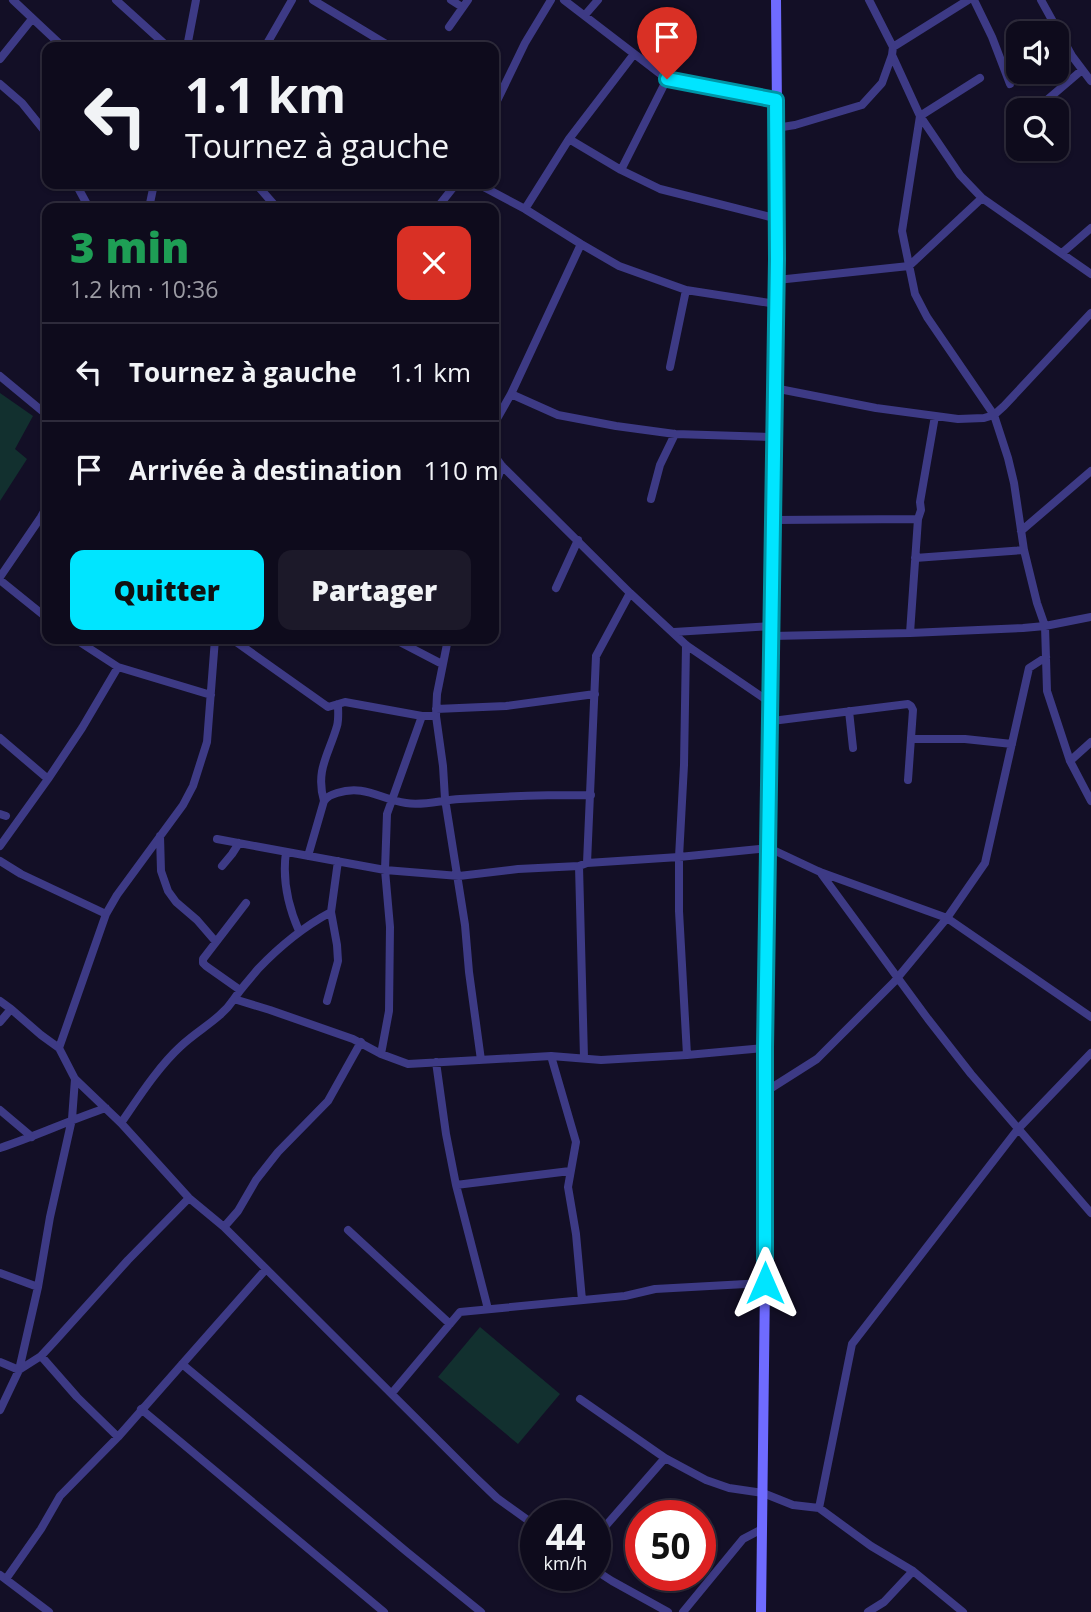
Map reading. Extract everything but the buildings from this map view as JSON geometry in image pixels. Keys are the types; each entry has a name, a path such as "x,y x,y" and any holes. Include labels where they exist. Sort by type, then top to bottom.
{"main road":[{"path":"761,1612 765,1048 778,219 776,0"}],"street":[{"path":"13,0 57,42"},
{"path":"116,0 162,42"},
{"path":"188,42 196,0"},
{"path":"268,42 292,0"},
{"path":"313,0 383,42"},
{"path":"449,27 465,4 451,0"},
{"path":"499,97 525,43 551,0"},
{"path":"564,0 667,79 776,100"},
{"path":"585,15 598,0"},
{"path":"869,0 920,116 960,175 982,198 1091,274"},
{"path":"776,128 862,106 882,83 893,51 968,0"},
{"path":"974,0 1006,74"},
{"path":"1041,0 1072,57 1091,81"},
{"path":"0,59 32,19"},
{"path":"190,33 191,42"},
{"path":"525,209 569,139 634,54"},
{"path":"1049,98 1082,70"},
{"path":"980,78 920,116 902,231 915,295 994,415 1008,458 1024,550 1045,626 1047,691 1070,761 1091,801"},
{"path":"621,170 667,79"},
{"path":"0,85 22,103 42,128"},
{"path":"569,139 621,170 660,189 778,219"},
{"path":"260,189 273,203"},
{"path":"441,203 452,189"},
{"path":"487,189 619,265 686,290 776,304"},
{"path":"777,280 909,266 982,198"},
{"path":"1062,253 1091,228"},
{"path":"499,415 581,244"},
{"path":"670,367 686,290"},
{"path":"774,388 876,408 958,419 994,415 1091,313"},
{"path":"0,376 42,411"},
{"path":"511,394 558,415 675,434 774,437"},
{"path":"910,634 918,519 935,416"},
{"path":"651,499 660,465 675,434"},
{"path":"499,462 686,645 771,703"},
{"path":"499,474 502,466"},
{"path":"1021,531 1091,471"},
{"path":"42,515 0,578 42,614"},
{"path":"773,520 918,519"},
{"path":"556,588 578,540"},
{"path":"915,558 1024,550"},
{"path":"584,1058 583,864 591,795 596,656 630,593"},
{"path":"674,632 910,634 1045,626 1091,617"},
{"path":"83,644 118,667 211,695"},
{"path":"59,1048 106,914 189,796 193,786 206,741 215,644"},
{"path":"239,644 328,707 345,702 422,716 595,694"},
{"path":"404,644 442,664"},
{"path":"447,644 436,713 445,799 465,925 481,1060"},
{"path":"686,645 679,911 687,1055"},
{"path":"765,1093 817,1059 898,978 947,918 985,863 1028,668 1046,657"},
{"path":"0,846 82,728 118,667"},
{"path":"324,801 320,789 321,777 325,755 337,726 338,704"},
{"path":"772,721 908,704 913,710 908,780"},
{"path":"849,711 852,748"},
{"path":"381,1054 388,1011 390,927 385,870 387,814 422,716"},
{"path":"0,738 48,779"},
{"path":"912,739 965,739 1012,744"},
{"path":"1070,761 1091,742"},
{"path":"308,856 324,801 331,795 349,789 370,792 392,800 423,804 445,799 591,795"},
{"path":"160,836 161,871 168,891 216,942"},
{"path":"217,839 385,870 458,876 769,848 820,872 947,918 1091,1017"},
{"path":"222,866 239,844"},
{"path":"286,852 285,886 291,915 299,931"},
{"path":"0,861 106,914"},
{"path":"327,1001 338,961 331,912 338,861"},
{"path":"820,872 971,1074 1091,1213"},
{"path":"240,990 203,962 203,959 246,903"},
{"path":"121,1123 156,1074 181,1046 227,1010 240,990 281,946 311,922 331,912"},
{"path":"234,999 361,1042 381,1054 408,1064 551,1056 601,1060 765,1048"},
{"path":"0,1001 59,1048 75,1079 121,1123 189,1198 224,1227 497,1498 520,1515"},
{"path":"0,1022 11,1009"},
{"path":"224,1227 238,1212 256,1180 278,1152 328,1101 361,1042"},
{"path":"819,1508 852,1344 1018,1129 1091,1053"},
{"path":"551,1056 576,1142 568,1187 576,1234 582,1300"},
{"path":"436,1062 456,1185 488,1309"},
{"path":"0,1410 19,1370 38,1287 50,1217 72,1119 75,1079"},
{"path":"0,1148 106,1108"},
{"path":"0,1110 32,1137"},
{"path":"456,1185 570,1171"},
{"path":"19,1370 41,1356 128,1260 189,1198"},
{"path":"348,1230 450,1324"},
{"path":"49,1612 3,1577 41,1529 60,1496 117,1437 266,1269"},
{"path":"0,1273 38,1287"},
{"path":"392,1394 460,1312 625,1296 655,1289 765,1283"},
{"path":"41,1356 117,1437"},
{"path":"0,1362 19,1370"},
{"path":"182,1364 481,1612"},
{"path":"580,1399 665,1458 706,1480 729,1488 763,1493 793,1505 819,1508 871,1546 913,1571 963,1612"},
{"path":"141,1409 384,1612"},
{"path":"611,1520 665,1458"},
{"path":"683,1612 743,1539 762,1529"},
{"path":"868,1612 884,1602 913,1571"},
{"path":"611,1580 668,1612"}],"green space":[{"path":"0,393 33,416 15,449 27,459 0,501"},
{"path":"480,1327 560,1394 518,1444 438,1377"}],"route":[{"path":"667,79 776,100 778,219 765,1048 765,1283"}]}
